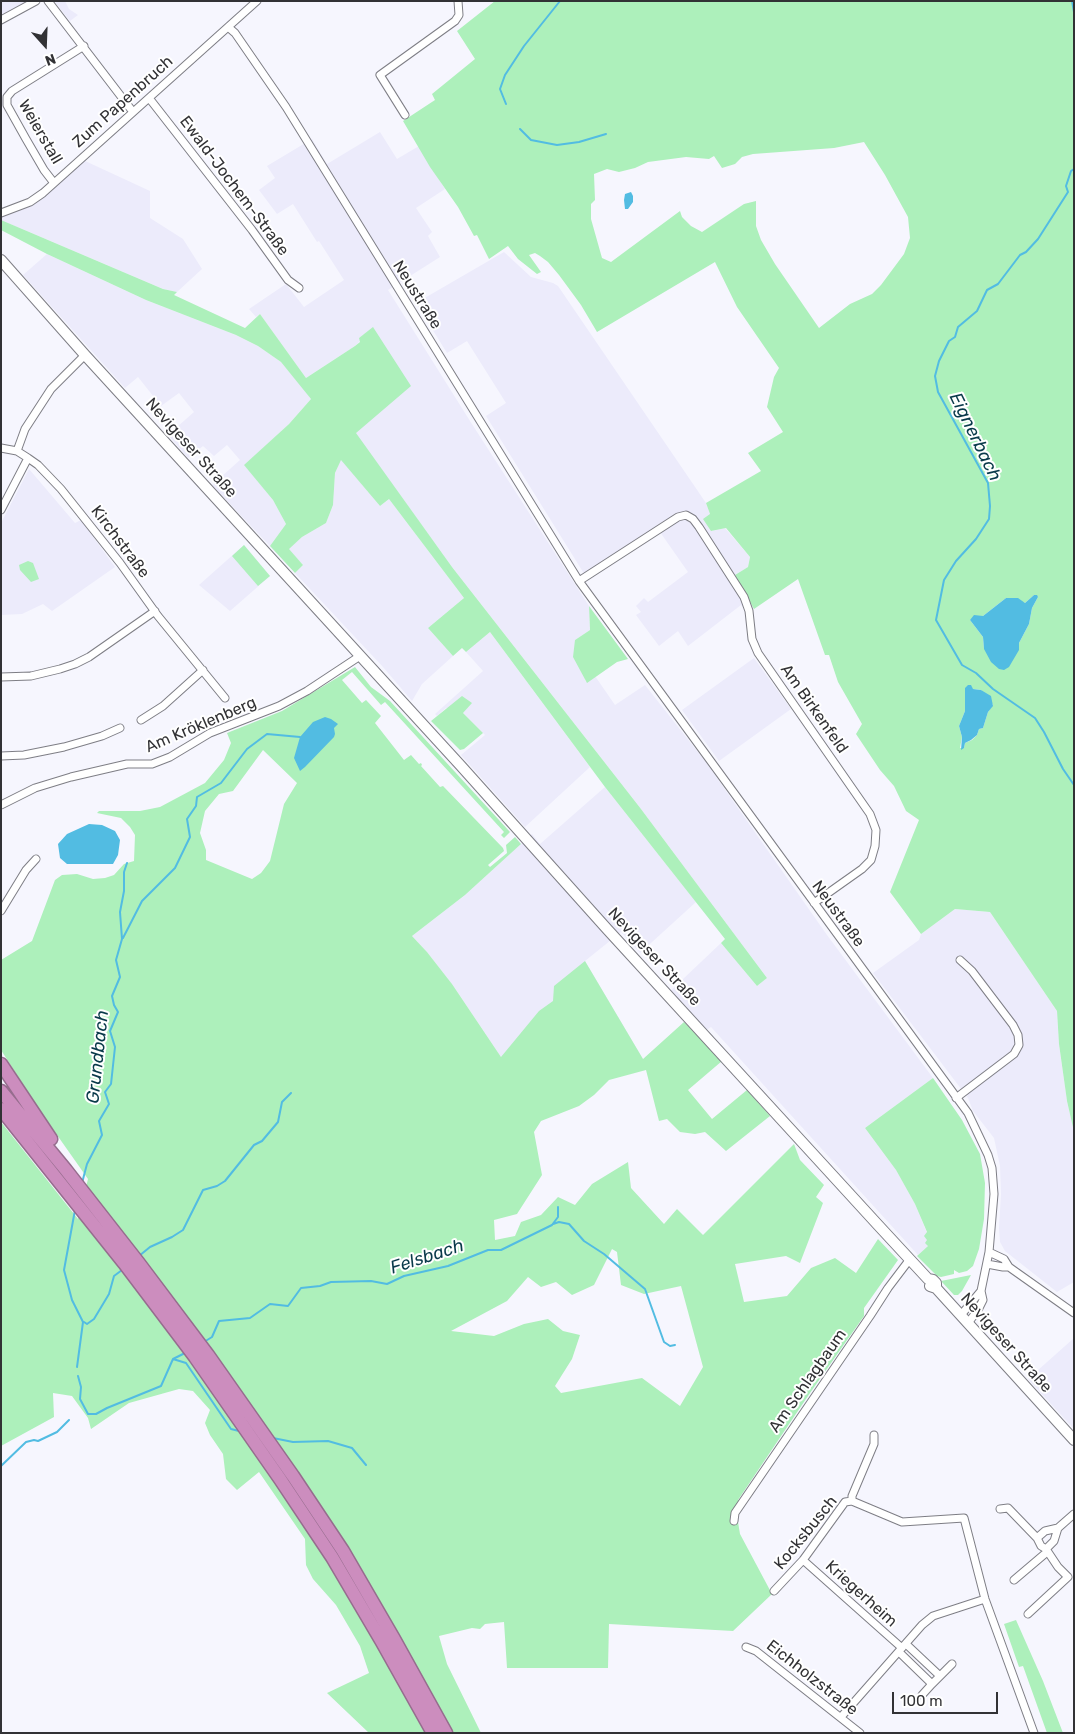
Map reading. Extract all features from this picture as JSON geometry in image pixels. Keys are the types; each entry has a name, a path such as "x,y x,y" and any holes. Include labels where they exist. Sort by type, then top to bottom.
{"highway":[{"path":"1,1064 7,1097 124,1264 195,1357 280,1478 337,1554 394,1639 446,1733"},
{"path":"7,1097 77,1184 208,1355 293,1476 433,1733"}],"main road":[{"name":"Nevigeser Straße","path":"1,260 85,355 928,1279 936,1283 936,1288 1074,1440"}],"street":[{"path":"1,20 36,1"},
{"path":"48,1 133,112"},
{"name":"Zum Papenbruch","path":"1,212 30,202 54,183 257,1"},
{"path":"405,115 380,75 455,21 458,15 458,1"},
{"name":"Neustraße","path":"228,26 235,33 286,107 579,581 968,1113 979,1134 992,1168 994,1194 989,1252 981,1291 964,1319"},
{"name":"Weierstall","path":"54,183 44,170 7,105 6,97 12,91 84,46"},
{"name":"Ewald-Jochem-Straße","path":"149,98 252,230 288,280 299,288"},
{"path":"17,451 25,429 51,390 85,355"},
{"name":"Kirchstraße","path":"1,448 17,451 38,465 83,515 155,611 226,698"},
{"path":"1,510 28,458"},
{"name":"Am Birkenfeld","path":"579,581 678,517 686,515 697,524 744,598 749,611 752,639 758,652 870,814 876,830 875,846 871,860 862,869 814,903"},
{"path":"1,677 31,676 75,664 89,657 155,611"},
{"name":"Am Kröklenberg","path":"1,805 35,788 71,777 127,764 152,764 170,757 210,733 279,706 322,682 360,656"},
{"path":"141,720 163,706 203,670"},
{"path":"1,756 64,747 102,736 120,728"},
{"path":"1,911 26,870 36,859"},
{"path":"956,1098 1014,1054 1019,1045 1014,1025 972,971 960,960"},
{"path":"989,1252 1007,1261 1009,1267"},
{"name":"Am Schlagbaum","path":"734,1521 735,1513 888,1288 910,1259"},
{"path":"987,1264 1009,1267 1074,1313"},
{"name":"Kocksbusch","path":"774,1591 803,1560 845,1502 852,1501 852,1496 874,1444 874,1435"},
{"path":"852,1501 902,1522 964,1518 985,1599 1034,1733"},
{"path":"1000,1509 1008,1508 1068,1577 1028,1614"},
{"path":"1036,1538 1045,1531 1058,1528 1074,1514"},
{"path":"1014,1580 1047,1551 1054,1541 1058,1528"},
{"name":"Kriegerheim","path":"803,1560 902,1648 940,1676"},
{"name":"Kriegerheim","path":"841,1717 922,1625 933,1616 985,1599"},
{"name":"Eichholzstraße","path":"746,1647 756,1651 860,1733"},
{"name":"Kriegerheim","path":"902,1648 932,1684"},
{"path":"922,1695 952,1664"}],"shaded area":[{"path":"1,1 42,1 1,24"},
{"path":"54,1 65,1 69,9 78,15 70,21"},
{"path":"380,132 397,159 419,146 445,189 416,208 432,232 428,236 440,257 388,290 589,606 590,630 575,640 586,682 595,676 615,705 645,685 705,761 827,935 933,1078 865,1128 896,1170 915,1204 927,1233 928,1246 918,1255 711,1027 698,1036 663,998 721,943 757,986 767,978 641,809 452,567 355,433 374,328 359,338 360,341 355,346 306,378 260,314 256,317 249,309 286,284 304,307 344,280 293,204 277,214 259,190 275,178 267,166 312,139 327,164"},
{"path":"83,160 150,191 150,218 183,239 202,269 177,292 163,289 1,220 1,217"},
{"path":"504,252 531,277 558,286 706,503 710,514 712,531 725,528 750,557 748,567 735,575 754,609 747,613 741,605 688,646 678,631 659,646 636,615 641,612 636,606 644,598 648,602 688,572 660,532 588,580 486,416 506,403 467,341 447,353 416,303"},
{"path":"47,254 146,300 236,335 258,346 281,362 305,390 311,399 289,424 245,465 273,500 286,524 270,546 212,485 240,460 227,445 214,456 203,446 188,458 168,435 194,412 179,393 161,406 138,377 125,388 23,275"},
{"path":"341,459 380,506 389,499 464,598 428,628 453,656 422,684 412,701 383,667 295,573 303,565 288,549 302,537 326,523 333,505 335,473"},
{"path":"29,469 75,523 81,520 115,567 52,611 43,604 22,614 1,615 1,523"},
{"path":"244,545 270,576 230,611 199,585"},
{"path":"490,632 590,767 525,827 461,755 485,735 463,713 471,703 446,708 437,716 435,714 483,671 466,652"},
{"path":"754,658 791,709 719,761 682,710"},
{"path":"605,787 696,902 640,953 621,932 585,961 643,1059 501,1057 452,984 412,936 465,895 532,834 540,844"},
{"path":"955,909 990,912 1057,1011 1059,1044 1067,1101 1074,1132 1074,1282 1057,1292 1005,1251 1000,1242 1000,1166 994,1138 973,1111 968,1098 873,973 919,940 921,934"},
{"path":"1074,1338 1074,1429 1028,1379"}],"green space":[{"path":"495,1 1074,1 1074,1132 1067,1101 1059,1044 1057,1011 990,912 955,909 921,934 890,892 919,820 906,811 894,786 880,770 856,734 862,724 838,682 829,655 825,655 798,579 754,609 735,575 748,567 750,557 726,528 711,531 703,519 710,514 706,503 761,471 748,453 783,432 767,407 774,377 779,368 737,307 715,262 597,332 581,305 559,275 540,256 535,253 529,255 541,272 537,274 518,259 508,246 489,259 477,235 474,236 458,207 430,167 403,121 435,100 432,94 475,59 457,31","holes":["864,142 908,217 910,238 904,254 872,294 850,304 819,328 775,264 761,240 756,226 756,201 744,204 702,232 691,226 682,217 680,211 611,262 602,258 591,219 591,204 595,200 594,174 607,169 619,172 648,162 686,157 709,159 714,156 722,168 735,164 742,157 753,154 834,148","1034,595 1038,597 1032,608 1029,624 1019,643 1019,650 984,649 983,637 970,620 983,616 1006,598 1025,603","965,688 981,690 993,705 988,712 983,728 979,729 977,735 972,740 965,743 964,748 960,748 962,737 959,726 965,711"]},
{"path":"1,220 163,289 177,292 174,295 245,328 260,314 306,378 355,346 360,342 359,338 373,327 411,386 356,433 452,567 641,809 767,978 757,986 721,943 725,939 605,787 490,632 466,652 462,648 453,656 428,628 464,598 389,499 380,506 341,460 335,473 333,505 326,523 302,537 289,549 303,565 295,573 270,546 286,524 273,500 244,465 289,424 311,399 281,362 258,346 236,335 146,300 47,254 1,230"},
{"path":"244,545 270,576 258,586 232,556"},
{"path":"28,561 33,563 39,579 31,582 20,570 19,565"},
{"path":"589,606 628,659 617,662 587,683 573,657 575,640 590,630"},
{"path":"355,667 371,687 390,701 510,832 504,838 501,835 504,832 385,702 381,705 352,672 342,680 362,703 366,700 381,716 375,723 404,760 411,755 419,764 421,763 421,766 440,787 443,786 503,848 504,851 488,865 490,867 507,853 506,845 515,837 521,844 465,895 412,936 452,984 501,1057 539,1011 553,1001 554,986 585,961 643,1059 684,1022 722,1061 688,1090 712,1119 747,1090 770,1116 726,1151 705,1132 695,1134 680,1132 667,1119 659,1121 646,1070 609,1080 594,1095 579,1106 541,1121 534,1132 542,1175 517,1214 494,1220 495,1240 515,1236 521,1222 541,1215 558,1197 575,1205 592,1184 628,1162 631,1188 664,1224 677,1209 703,1235 794,1144 800,1160 824,1185 816,1197 823,1203 800,1263 786,1256 735,1264 744,1302 787,1296 811,1268 835,1258 856,1273 878,1239 898,1260 864,1308 864,1316 738,1500 744,1504 737,1516 740,1534 772,1594 733,1631 609,1624 608,1668 507,1668 504,1622 485,1624 480,1629 472,1628 439,1636 447,1664 481,1733 369,1733 327,1693 369,1673 360,1646 336,1605 313,1579 306,1565 305,1539 259,1472 237,1490 226,1479 223,1454 210,1435 205,1423 210,1410 193,1391 179,1389 129,1403 91,1429 88,1418 72,1396 53,1393 54,1417 1,1446 1,1122 78,1219 88,1179 38,1108 1,1050 1,960 32,941 55,880 62,875 77,874 93,879 105,878 114,875 124,864 134,861 135,835 130,827 121,818 97,813 99,811 140,811 160,807 205,783 224,760 231,743 227,733 282,711","holes":["263,750 297,783 284,804 270,861 261,873 252,879 206,860 206,850 200,833 205,811 219,794 233,791","612,1249 617,1252 621,1285 644,1294 681,1286 703,1367 680,1406 642,1378 561,1393 555,1386 572,1359 580,1335 563,1331 548,1319 524,1324 494,1336 451,1331 507,1301 528,1277 541,1287 556,1282 572,1295 594,1285"]},
{"path":"462,696 472,703 463,713 483,733 464,749 460,750 431,721"},
{"path":"933,1078 962,1120 980,1154 985,1183 984,1219 979,1249 973,1266 967,1271 959,1273 954,1270 954,1274 941,1277 937,1276 917,1256 928,1246 925,1243 927,1240 924,1236 927,1232 915,1204 896,1170 865,1128"},
{"path":"971,1275 958,1295 954,1295 941,1281"},
{"path":"1016,1620 1043,1681 1063,1733 1047,1733 1023,1666 1019,1667 1004,1624"}],"water":[{"path":"631,192 633,202 628,209 625,209 625,194"},
{"path":"1034,595 1038,597 1032,608 1029,624 1019,643 1019,650 1009,667 1004,670 999,669 991,662 984,649 983,637 970,620 974,615 983,616 1006,598 1018,598 1025,603"},
{"path":"968,685 991,696 993,706 988,712 983,728 979,729 977,735 965,743 964,748 961,750 962,737 959,726 965,711 965,688"},
{"path":"325,717 338,724 334,728 334,737 300,771 294,758 300,737 313,722"},
{"path":"89,824 102,825 115,831 120,840 118,855 113,864 67,864 60,858 58,844 67,834"}],"waterway":[{"path":"506,104 500,89 505,75 524,46 560,1"},
{"name":"Eignerbach","path":"1072,1 1074,12"},
{"path":"520,129 531,140 557,145 579,142 606,134"},
{"name":"Eignerbach","path":"1074,169 1071,171 1066,186 1068,192 1038,239 1026,252 1020,255 998,284 987,290 977,311 958,327 955,337 949,341 939,361 935,376 938,392 988,483 990,506 989,519 976,539 956,561 944,580 936,620 962,665 976,673 993,689 1035,718 1074,785"},
{"path":"123,938 142,901 175,868 190,837 187,819 196,806 197,797 221,783 247,749 267,734 300,737"},
{"name":"Grundbach","path":"82,1183 87,1164 102,1135 99,1121 109,1104 105,1092 111,1084 115,1047 110,1031 118,1012 112,996 120,977 116,960 122,939 120,912 124,891 124,872 127,863"},
{"path":"139,1256 150,1247 183,1230 203,1190 217,1186 225,1181 254,1145 262,1141 278,1122 282,1102 291,1093"},
{"name":"Felsbach","path":"204,1342 212,1337 219,1321 250,1318 270,1304 288,1306 301,1288 320,1286 331,1282 371,1281 387,1284 404,1276 448,1266 488,1250 501,1250 552,1225 558,1217 558,1207"},
{"name":"Grundbach","path":"75,1210 64,1270 72,1300 83,1322 77,1367"},
{"name":"Felsbach","path":"553,1224 559,1222 569,1224 584,1241 604,1254 645,1289 664,1342 670,1346 675,1345"},
{"path":"84,1322 87,1324 94,1319 109,1294 114,1276 122,1270"},
{"name":"Felsbach","path":"78,1376 81,1387 80,1399 88,1414 96,1414 161,1386 173,1359 185,1353"},
{"path":"173,1359 186,1363 231,1429 239,1431"},
{"name":"Grundbach","path":"1,1466 26,1442 38,1441 57,1432 69,1420"},
{"path":"273,1438 293,1442 328,1441 352,1448 366,1465"}]}
